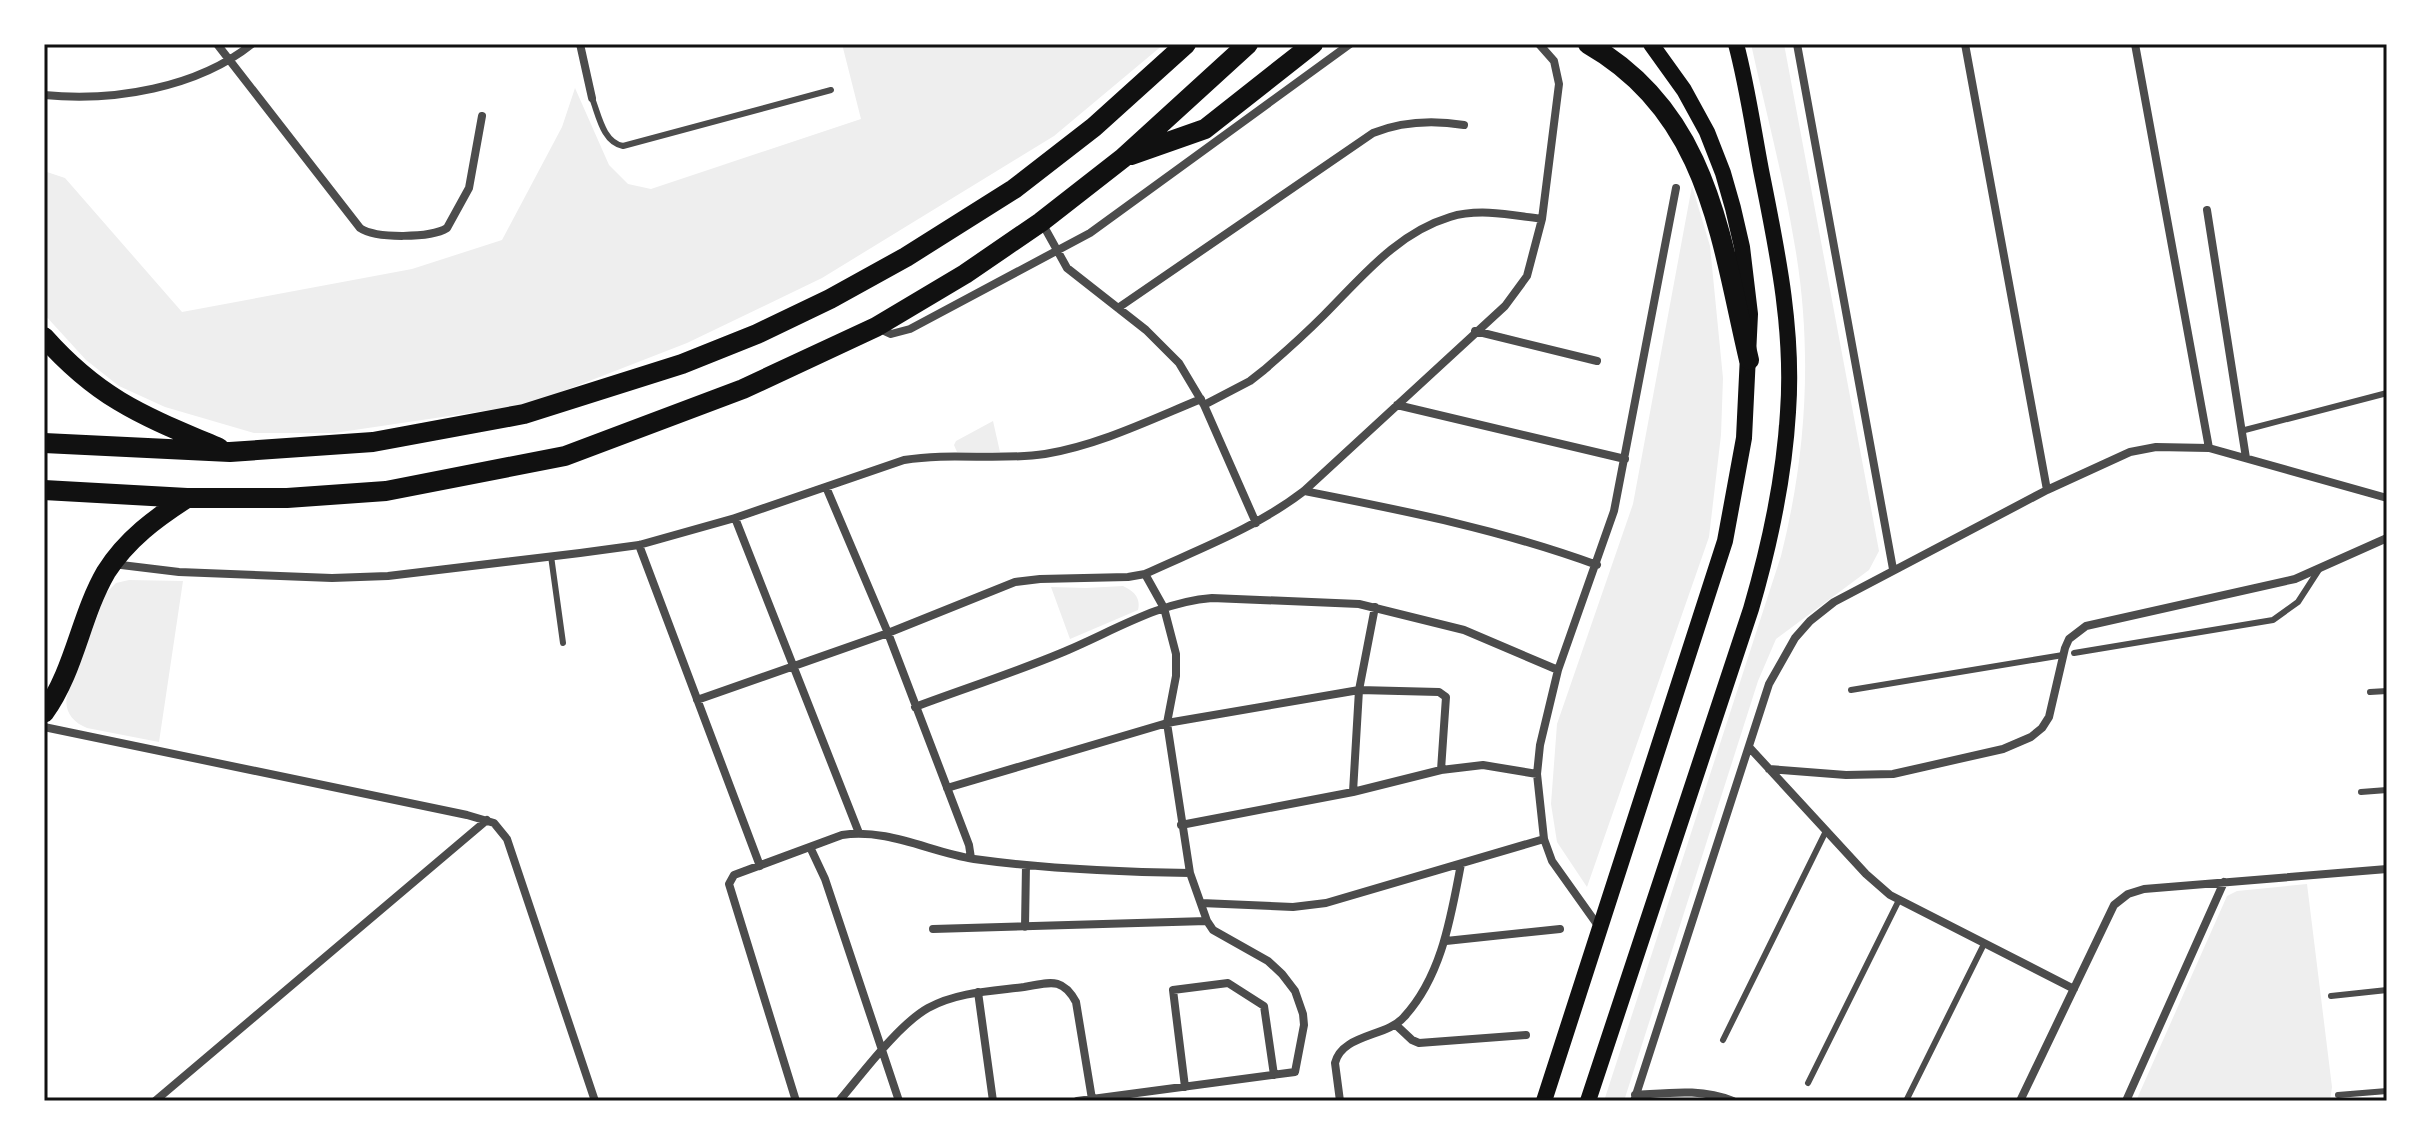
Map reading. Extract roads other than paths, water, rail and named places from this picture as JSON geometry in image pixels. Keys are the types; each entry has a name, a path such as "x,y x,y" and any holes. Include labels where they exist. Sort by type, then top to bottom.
{"highway":[{"path":"44,443 230,452 373,442 524,414 682,364 757,334 830,299 906,257 1014,189 1094,127 1186,44"},
{"path":"44,490 187,498 287,498 386,491 565,456 743,389 876,327 965,274 1041,222 1123,158 1248,44"},
{"path":"1123,158 1205,129 1313,44"},
{"path":"1588,44 1649,89 1691,150 1715,209 1749,360"},
{"path":"44,337 78,373 123,405 230,452"},
{"path":"44,713 65,678 94,598 112,564 144,527 187,498"}],"main road":[{"path":"1544,1101 1725,541 1744,438 1750,314 1742,247 1723,173 1707,132 1684,90 1651,44"},
{"path":"1588,1101 1751,609 1772,536 1780,485 1788,412 1786,312 1736,44"}],"street":[{"path":"217,44 360,228 374,234 429,234 447,228 469,188 482,116"},
{"path":"44,95 109,94 164,85 195,77 252,44"},
{"path":"580,44 592,98"},
{"path":"876,327 891,334 910,329 1090,233 1350,44"},
{"path":"697,700 888,633 1015,582 1145,574 1276,513 1304,491 1505,306 1527,276 1542,219 1559,84 1554,61 1539,44"},
{"path":"1797,44 1893,569"},
{"path":"1965,44 2047,490"},
{"path":"2135,44 2209,448"},
{"path":"1118,308 1373,133 1426,121 1464,125"},
{"path":"1599,928 1552,861 1544,839 1537,774 1558,670 1614,511 1676,188"},
{"path":"2207,210 2246,458"},
{"path":"112,564 179,572 332,578 388,576 639,545 735,518 904,460 928,456 1002,458 1082,446 1203,402 1250,381 1389,250 1413,233 1451,216 1465,214 1497,213 1542,219"},
{"path":"1041,222 1067,268 1146,330 1179,363 1203,402 1256,523"},
{"path":"1475,331 1597,361"},
{"path":"1397,405 1625,459"},
{"path":"1733,1101 1718,1095 1690,1091 1634,1098 1769,684 1795,638 1810,621 1834,602 1893,569 2047,490 2130,452 2156,447 2209,448 2387,498"},
{"path":"826,487 888,633 969,845 971,858"},
{"path":"1304,491 1467,524 1543,545 1597,565"},
{"path":"735,518 859,833"},
{"path":"1769,769 1874,776 1924,769 2003,749 2031,737 2049,717 2063,655 2069,639 2077,631 2096,622 2257,589 2320,568 2387,538"},
{"path":"639,545 760,866"},
{"path":"1077,1101 1295,1072 1304,1025 1300,1002 1288,981 1275,967 1256,953 1218,934 1207,921 1190,873 1167,723 1177,663 1164,608 1145,574"},
{"path":"915,707 1059,654 1164,608 1190,600 1212,598 1375,607 1464,630 1558,670"},
{"path":"1353,792 1359,690 1375,607"},
{"path":"947,788 1167,723 1359,690 1439,692 1446,697 1441,770"},
{"path":"44,727 487,820 500,828 507,839 595,1101"},
{"path":"1749,747 1866,874 1899,900 2074,989"},
{"path":"1181,825 1353,792 1441,770 1483,765 1537,774"},
{"path":"155,1101 487,820"},
{"path":"796,1101 729,884 734,875 842,835 859,833 879,835 971,858 1026,865 1190,873"},
{"path":"1201,903 1293,907 1326,903 1544,839"},
{"path":"810,847 825,879 899,1101"},
{"path":"1340,1101 1336,1057 1346,1047 1396,1025 1418,999 1446,941 1461,864"},
{"path":"1025,927 1026,865"},
{"path":"2020,1101 2120,898 2144,889 2387,869"},
{"path":"2126,1101 2224,882"},
{"path":"933,929 1207,921"},
{"path":"1446,941 1560,929"},
{"path":"839,1101 882,1051 928,1008 978,992 1055,983 1068,988 1076,1002 1092,1099"},
{"path":"1185,1087 1173,990 1214,984 1228,983 1264,1006 1274,1075"},
{"path":"978,992 993,1101"},
{"path":"1396,1025 1419,1043 1526,1035"}],"lane":[{"path":"592,98 607,137 613,144 623,146 831,90"},
{"path":"2241,431 2387,393"},
{"path":"551,556 563,643"},
{"path":"2074,653 2273,620 2298,602 2320,568"},
{"path":"1851,690 2063,655"},
{"path":"2370,692 2387,691"},
{"path":"2361,792 2387,790"},
{"path":"1723,1040 1826,831"},
{"path":"1808,1083 1899,900"},
{"path":"1906,1101 1984,944"},
{"path":"2331,996 2387,990"},
{"path":"2338,1095 2387,1091"}]}
